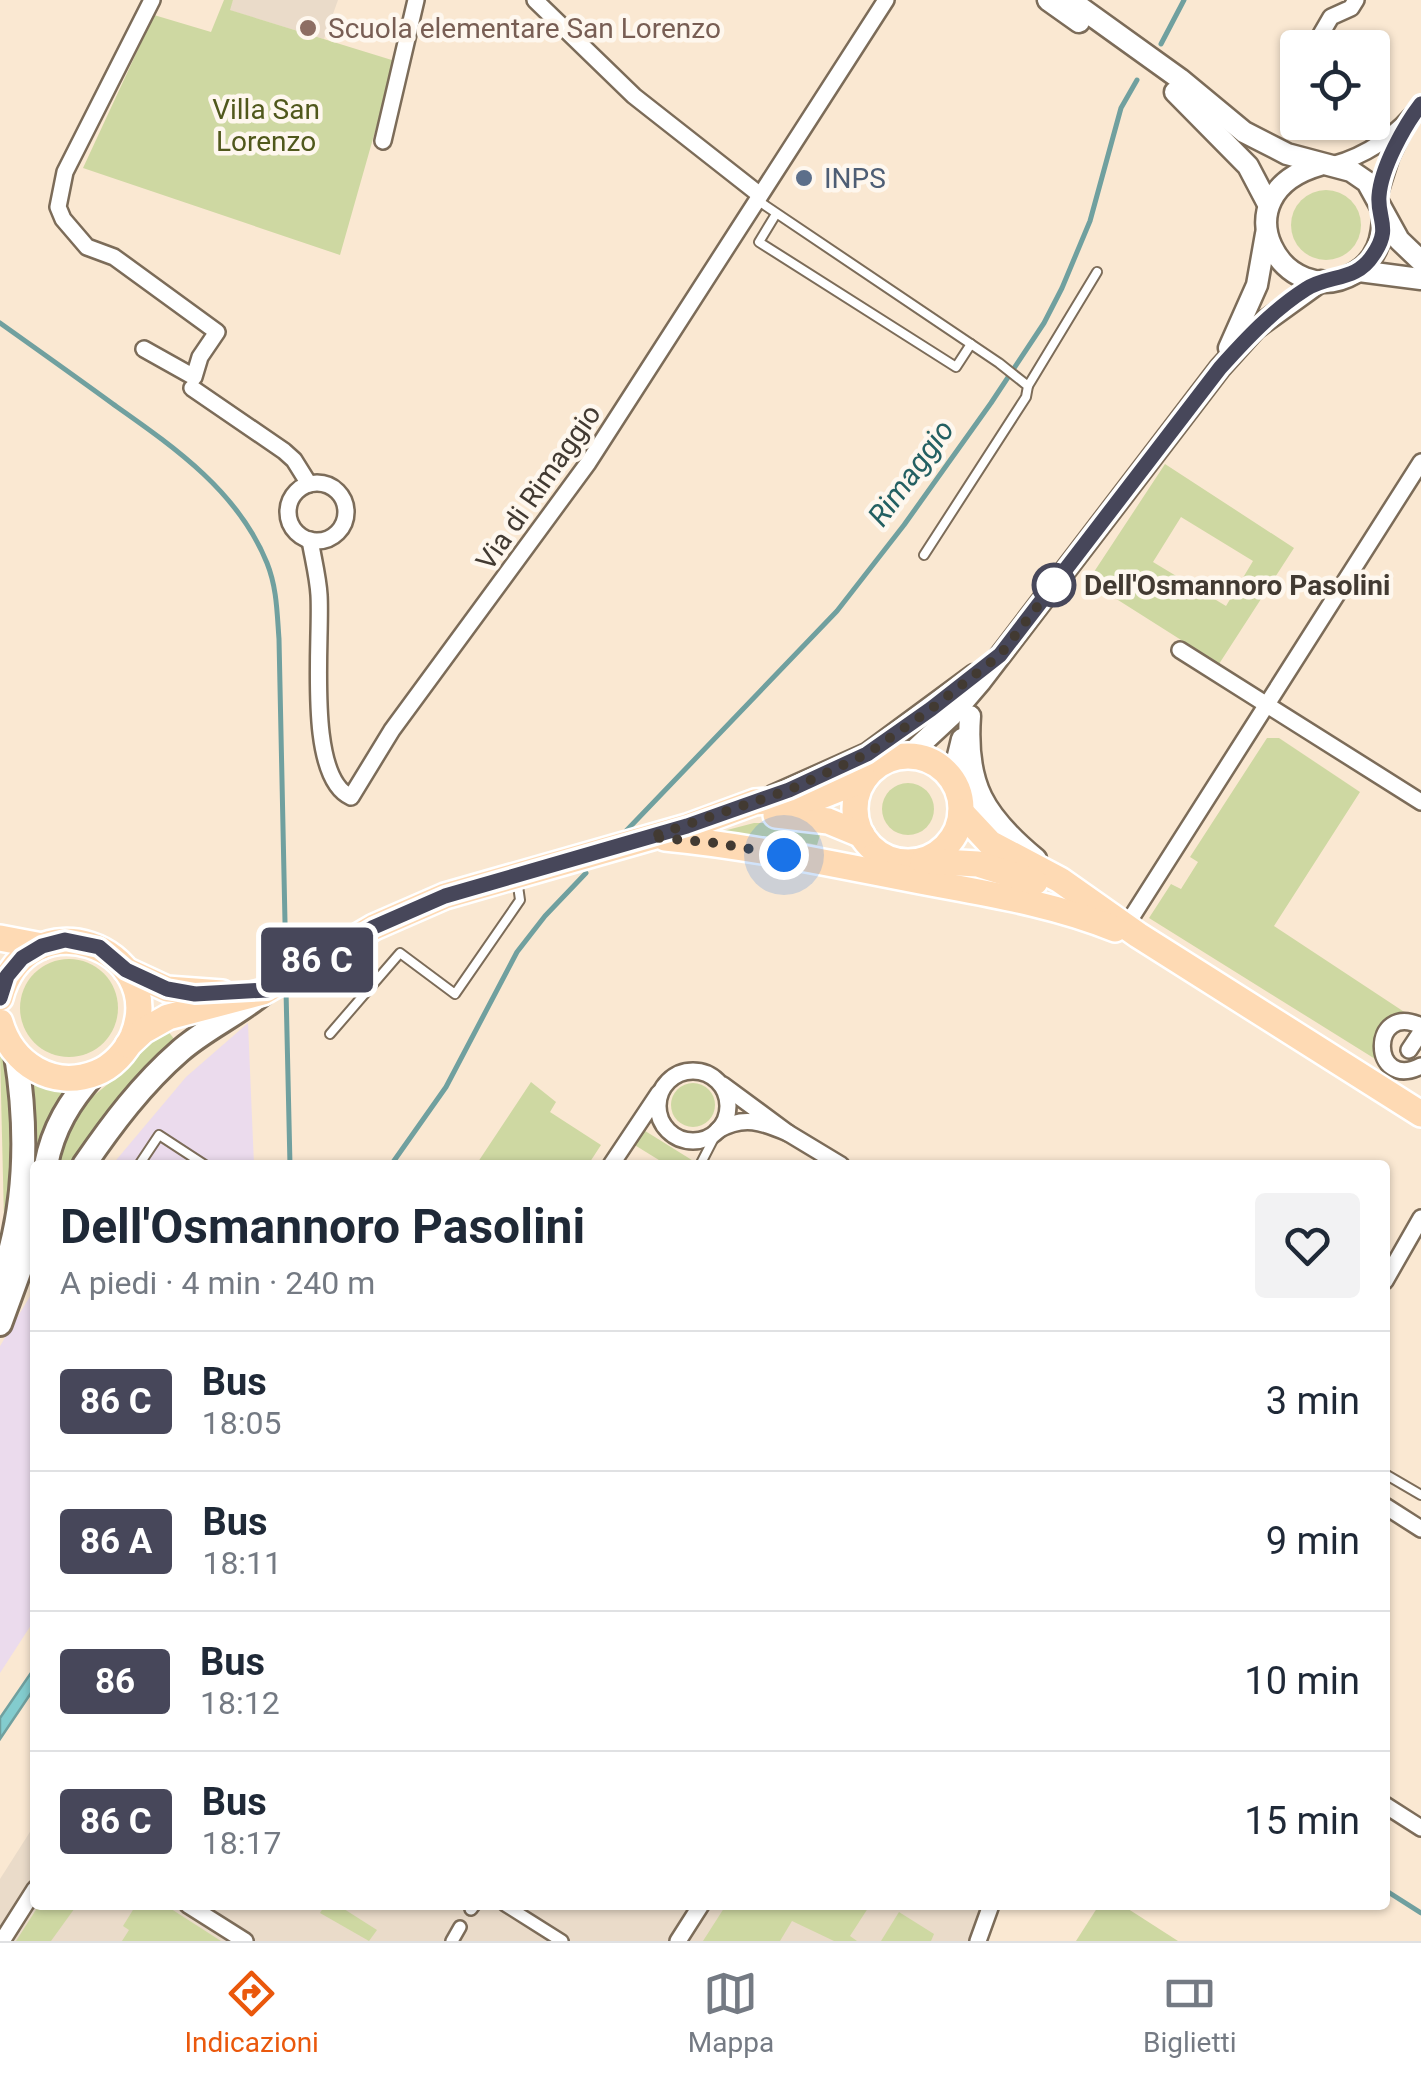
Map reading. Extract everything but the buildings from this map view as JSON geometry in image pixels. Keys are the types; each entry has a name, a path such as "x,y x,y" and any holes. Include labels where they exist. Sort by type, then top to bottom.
{"main road":[{"path":"862,835 855,813 864,779 883,762 908,756 936,764 990,843 1060,880 1421,1114"},
{"path":"88,1160 117,1118 187,1045 242,1011 267,990 374,927 445,896 515,874 687,826 755,802 820,797 864,779"},
{"path":"918,861 948,843 958,828 959,799"},
{"path":"687,826 756,815 800,815 828,821 862,835 880,854 892,859 978,864 1029,879 1141,936"},
{"path":"640,840 716,843 1010,898 1141,936"},
{"path":"0,938 42,946"},
{"path":"0,998 14,967 42,946 65,940 88,943 109,954 126,970 181,992 267,990"},
{"path":"126,970 138,1002 136,1024 128,1045"},
{"path":"48,1160 61,1118 78,1090 143,1031 168,1016 267,990"},
{"path":"0,1022 16,1055 24,1118 24,1158 15,1226 0,1283"},
{"path":"16,1055 35,1070 58,1078 94,1074"},
{"path":"0,1324 29,1252"}],"street":[{"path":"144,349 194,377 200,356 216,332 114,257 87,247 58,207 65,172 152,0"},
{"path":"383,141 416,0"},
{"path":"534,0 634,96 758,198"},
{"name":"Via di Rimaggio","path":"310,540 320,592 320,724 324,759 335,786 351,796 392,730 588,463 886,0"},
{"path":"1048,0 1103,31 1268,147 1350,170 1366,182 1399,240 1421,261"},
{"path":"1070,0 1103,31"},
{"path":"1324,30 1331,18 1351,8 1356,0"},
{"path":"1176,84 1248,166 1268,204 1267,232 1253,298 1220,368"},
{"path":"1268,204 1283,182 1297,172 1356,158 1378,145 1416,110"},
{"path":"1267,232 1281,262 1294,273 1322,281 1344,279 1359,271 1379,246 1380,206 1391,157 1416,110"},
{"path":"1359,271 1421,280"},
{"path":"908,756 981,681 1220,368 1256,328 1322,281"},
{"path":"192,388 284,452 305,474 309,484"},
{"path":"1141,936 1269,704 1421,462"},
{"path":"319,483 336,490 346,506 346,516 337,533 320,541 294,530 288,512 293,494 309,484 319,483"},
{"path":"1180,650 1421,802"},
{"path":"755,802 867,754 1000,655"},
{"path":"959,799 958,749 981,681"},
{"path":"970,716 970,759 983,805 1008,834 1060,880"},
{"path":"1409,1050 1421,1029 1410,1022 1394,1024 1384,1035 1382,1052 1391,1066 1407,1071 1421,1066"},
{"path":"613,1160 664,1086 683,1072 713,1078 833,1160"},
{"path":"713,1078 727,1098 727,1116 718,1130"},
{"path":"664,1086 658,1112 669,1132 678,1138 705,1139 733,1122 753,1120 788,1133"},
{"path":"1390,1272 1421,1218"},
{"path":"1390,1509 1421,1529"},
{"path":"1390,1808 1421,1828"},
{"path":"2,1941 30,1897"},
{"path":"196,1910 245,1941"},
{"path":"513,1910 562,1941"},
{"path":"678,1941 699,1910"},
{"path":"978,1941 989,1910"},
{"path":"452,1941 460,1927"}],"lane":[{"path":"758,198 1028,386"},
{"path":"776,214 758,242 956,366 970,344"},
{"path":"924,554 1026,397 1028,386 1097,272"},
{"path":"330,1034 400,953 455,994 520,900 515,874"},
{"path":"703,1160 718,1130"},
{"path":"142,1160 160,1135 198,1160"},
{"path":"1390,1477 1421,1496"}],"shaded area":[{"name":"Scuola elementare San Lorenzo","path":"233,0 338,0 324,39 229,10"},
{"path":"248,1023 254,1160 116,1160 186,1077"},
{"path":"30,1296 30,1627 0,1673 0,1346"},
{"path":"30,1832 30,1910 984,1910 970,1941 0,1941 0,1879"}],"green space":[{"name":"Villa San Lorenzo","path":"224,0 233,0 230,10 395,61 340,255 83,168 154,15 211,32"},
{"path":"1326,190 1350,201 1361,225 1350,249 1326,260 1302,249 1291,225 1302,201"},
{"path":"1165,464 1294,548 1219,664 1088,581","holes":["1181,517 1253,561 1226,606 1153,562"]},
{"path":"1267,738 1279,738 1360,792 1274,926 1418,1021 1399,1023 1380,1062 1149,918 1171,884 1181,889 1198,862 1190,857"},
{"path":"908,783 927,790 934,809 927,828 908,835 889,828 882,809 889,790"},
{"path":"754,823 780,823 821,832 817,845 792,840 780,850 708,835"},
{"path":"69,959 88,963 104,973 114,989 118,1008 114,1027 104,1043 88,1053 69,1057 50,1053 34,1043 24,1027 20,1008 24,989 34,973 50,963"},
{"path":"165,1027 177,1043 83,1160 60,1160 68,1133 87,1101 123,1072 146,1042"},
{"path":"0,1052 15,1096 12,1221 4,1220"},
{"path":"30,1081 62,1092 45,1124 38,1160 31,1160"},
{"path":"531,1082 556,1102 550,1112 601,1145 591,1160 479,1160"},
{"path":"693,1083 708,1090 715,1105 708,1120 693,1127 678,1120 671,1105 678,1090"},
{"path":"642,1129 692,1160 659,1160 633,1144"},
{"path":"36,1910 73,1910 51,1941 16,1941"},
{"path":"133,1910 173,1910 221,1941 122,1941 129,1930 123,1926"},
{"path":"346,1910 377,1930 369,1941 320,1913"},
{"path":"723,1910 867,1910 850,1936 857,1941 834,1941 792,1921 780,1941 703,1941"},
{"path":"1096,1910 1130,1910 1178,1941 1076,1941"},
{"path":"899,1912 934,1934 931,1941 881,1941"}],"water":[{"path":"30,1674 30,1694 0,1739 0,1718"}],"waterway":[{"name":"Rimaggio","path":"1161,44 1184,0"},
{"name":"Rimaggio","path":"626,831 837,611 991,403 1044,323 1062,288 1090,221 1121,108 1137,80"},
{"path":"0,323 159,437 202,473 239,514 267,563 275,591 279,639 286,969"},
{"name":"Rimaggio","path":"395,1160 446,1087 517,952 586,873"},
{"path":"286,990 290,1160"},
{"path":"1390,1893 1421,1913"}],"bus line":[{"path":"0,998 7,976 22,958 42,946 65,940 99,947 126,970 167,989 195,994 267,990 374,927 445,896 687,826 789,790 867,754 1000,655 1220,368 1256,328 1306,290 1322,281 1344,279 1371,260 1383,230 1378,198 1391,157 1421,104"}],"place":[{"name":"Scuola elementare San Lorenzo","path":"308,28"},
{"name":"INPS","path":"804,178"},
{"name":"Dell'Osmannoro Pasolini","path":"1054,585"}],"route":[{"path":"784,855 650,837 789,790 867,754 1000,655 1054,585"}]}
